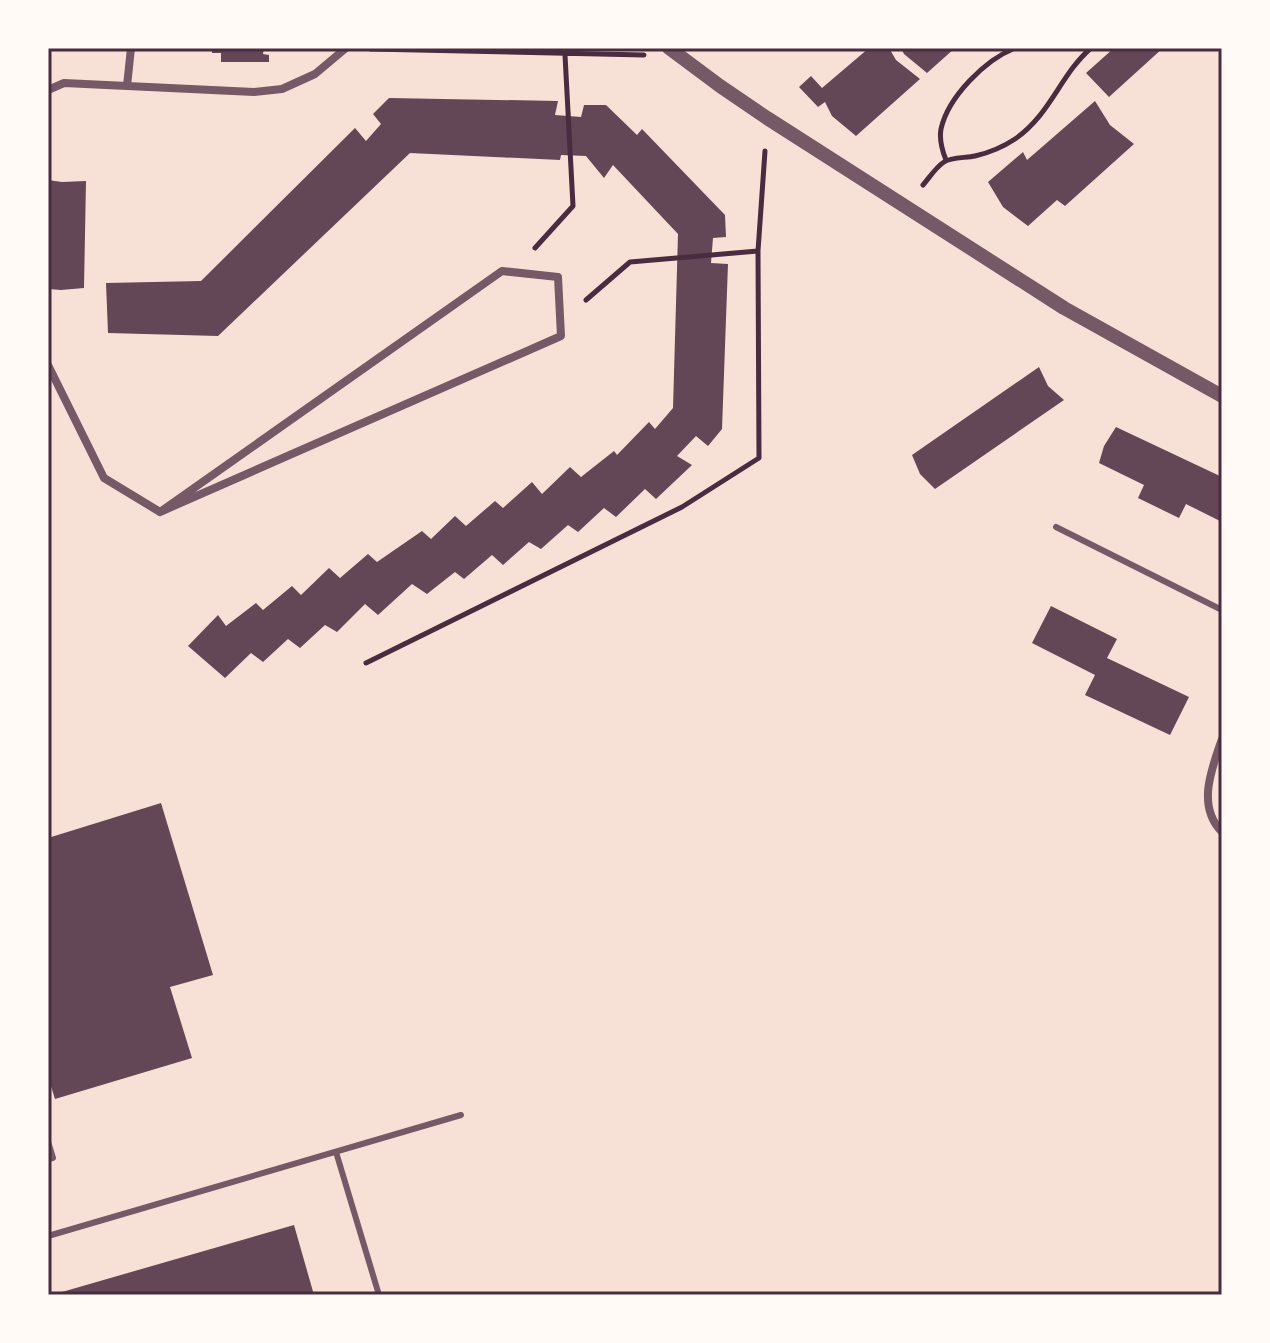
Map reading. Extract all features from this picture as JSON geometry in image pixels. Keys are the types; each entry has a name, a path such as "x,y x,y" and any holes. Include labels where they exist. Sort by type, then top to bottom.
{"street":[{"path":"127,86 131,48"},
{"path":"48,90 64,83 254,92 282,89 315,74 346,48"},
{"path":"674,52 767,118 1064,308 1222,396"},
{"path":"502,271 558,277 561,336 160,512 502,271"},
{"path":"48,365 104,478 160,512"},
{"path":"1222,739 1208,789 1209,807 1217,828 1222,832"}],"lane":[{"path":"1056,527 1222,610"},
{"path":"48,1236 461,1115"},
{"path":"48,1142 50,1159"},
{"path":"336,1152 379,1295"}],"path":[{"path":"346,48 565,55 674,52"},
{"path":"946,160 941,146 941,131 952,103 977,75 1006,51 1015,48"},
{"path":"904,206 946,160 977,156 1014,140 1044,113 1079,59 1091,48"},
{"path":"513,272 573,206 565,55"},
{"path":"366,663 682,507 759,458 758,251 767,118"},
{"path":"560,322 630,262 758,251"}],"building":[{"path":"212,48 264,48 263,54 269,55 269,62 221,62 221,53 212,53"},
{"path":"869,48 889,48 896,60 920,79 856,136 832,116 825,102 818,107 799,87 811,76 822,88"},
{"path":"901,48 955,48 927,73"},
{"path":"1114,48 1163,48 1109,97 1086,73"},
{"path":"389,98 558,101 555,115 581,117 584,105 606,105 637,135 642,129 725,215 726,237 713,238 711,263 728,264 722,429 708,446 696,436 677,456 692,465 656,499 645,489 616,517 604,508 578,532 568,525 541,549 529,542 503,565 492,555 464,579 455,572 427,594 412,584 378,615 365,604 337,632 325,625 300,648 288,639 263,662 251,653 225,678 188,646 218,615 226,626 256,603 263,610 292,586 301,595 329,568 340,578 368,554 377,562 422,531 431,539 455,516 466,526 495,501 503,508 532,482 542,494 570,467 581,477 614,451 617,455 649,422 655,429 673,408 678,234 613,165 604,178 586,156 561,155 560,160 410,153 218,336 108,333 106,283 201,281 355,128 366,141 381,124 373,114"},
{"path":"1095,101 1110,125 1134,144 1065,206 1057,200 1028,226 1003,207 988,182 1023,152 1027,160"},
{"path":"48,180 86,181 84,288 48,289"},
{"path":"1039,367 1048,386 1064,400 935,489 920,474 912,455"},
{"path":"1116,427 1222,477 1222,522 1186,504 1179,518 1138,498 1144,485 1099,463 1104,446"},
{"path":"1051,606 1117,639 1107,658 1189,697 1170,735 1085,695 1095,675 1032,643"},
{"path":"161,803 213,975 170,987 192,1058 55,1099 48,1077 48,838"},
{"path":"294,1225 314,1295 55,1295 55,1294"}]}
